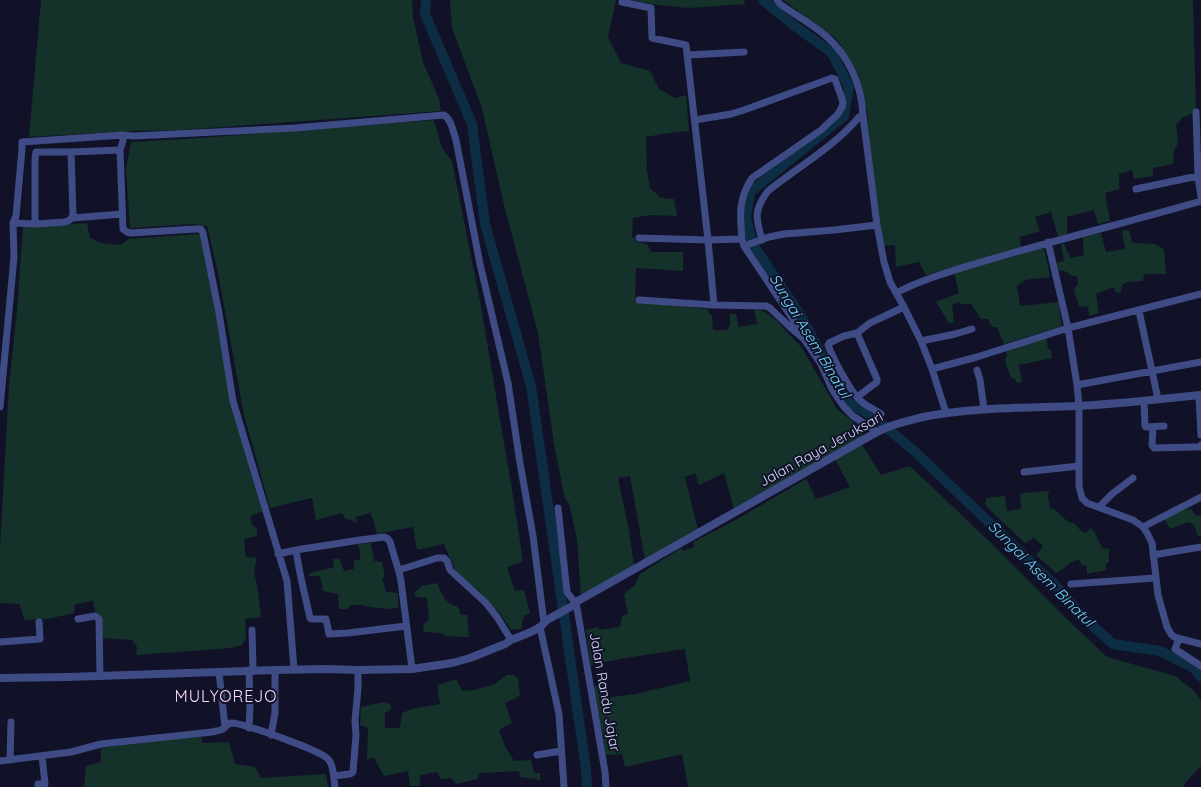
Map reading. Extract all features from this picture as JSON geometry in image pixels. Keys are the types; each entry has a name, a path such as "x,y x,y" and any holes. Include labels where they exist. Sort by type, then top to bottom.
{"street":[{"path":"777,0 780,4 828,37 838,48 852,71 857,83 862,104 877,225 884,262 890,282 904,307 932,369 946,413"},
{"path":"622,2 651,8 651,38 685,44 686,46 714,305"},
{"path":"688,55 744,52"},
{"path":"695,120 744,110 832,78 835,79 843,102 838,114 821,130 752,178 743,194 740,212 744,244 821,364 832,389 844,407 853,416 878,431"},
{"path":"1196,112 1198,176 1201,197"},
{"path":"22,149 36,152 72,152 122,143 134,136 295,128 444,115 447,117 450,121 456,140 480,264 508,383 533,536 544,623 559,714 564,787"},
{"path":"762,240 757,214 763,198 768,191 820,153 851,127 859,117 863,116"},
{"path":"0,407 14,257 15,223 22,142 122,143"},
{"path":"122,143 123,229 127,232 195,229 201,230 203,233 219,313 233,401 287,581 294,670"},
{"path":"32,224 36,152"},
{"path":"72,152 72,218"},
{"path":"1136,189 1198,176"},
{"path":"896,293 920,282 952,271 1048,242 1133,221 1201,201"},
{"path":"15,223 32,224 65,222 72,218 122,214"},
{"path":"640,238 708,240 744,244 784,234 877,225"},
{"path":"1048,242 1068,328 1077,385 1079,406 1079,486 1082,498 1089,504 1133,520 1143,527 1150,538 1158,595 1167,627 1173,636 1179,639 1201,644"},
{"path":"932,369 977,357 1068,328 1201,294"},
{"path":"639,300 714,305 766,306 804,339"},
{"path":"881,414 866,406 857,397 828,345 838,338 857,333 870,324 904,307"},
{"path":"1139,311 1158,399"},
{"path":"920,341 972,329"},
{"path":"857,333 877,379 875,385 857,397"},
{"path":"1077,385 1201,362"},
{"path":"977,370 984,409"},
{"path":"1200,396 1201,435"},
{"name":"Jalan Raya Jeruksari","path":"0,678 251,670 412,669 452,663 470,658 531,632 575,604 878,431 895,424 946,413 984,409 1079,406 1200,396"},
{"path":"1144,401 1145,426 1164,426"},
{"path":"1153,427 1152,445 1154,448 1195,447 1201,445"},
{"path":"1024,472 1080,466"},
{"path":"1099,508 1112,494 1133,478"},
{"path":"1143,527 1201,497"},
{"path":"558,508 567,592 575,604"},
{"path":"278,554 386,537 390,542 399,570 412,669"},
{"path":"1153,555 1201,547"},
{"path":"296,550 300,576 310,618 326,619 329,634 406,626"},
{"path":"399,570 437,558 444,558 447,561 450,570 486,603 512,640"},
{"path":"1071,584 1156,578"},
{"name":"Jalan Randu Jajar","path":"575,604 605,772 606,787"},
{"path":"78,619 95,616 99,619 100,676"},
{"path":"0,642 40,639 39,622"},
{"path":"249,728 252,630"},
{"path":"1179,639 1175,648 1176,650 1201,666"},
{"path":"271,735 275,713 275,670"},
{"path":"334,776 351,774 353,772 358,670"},
{"path":"219,672 225,727"},
{"path":"10,760 11,722"},
{"path":"0,761 71,752 101,744 212,732 218,731 228,724 232,724 298,744 322,754 329,760 334,776 335,787"},
{"path":"537,755 561,751"},
{"path":"38,787 38,784 45,784 42,756"}],"green space":[{"path":"41,0 412,0 413,17 423,62 439,99 441,111 181,130 29,137"},
{"path":"450,0 616,0 608,37 621,63 650,71 659,89 675,98 686,95 689,131 646,137 647,170 650,188 661,198 674,199 677,216 650,215 633,218 632,236 637,242 647,244 651,252 683,252 683,271 636,268 635,302 707,309 712,316 713,330 727,330 730,325 730,314 736,314 739,327 757,324 754,310 761,310 775,319 802,348 837,409 865,431 860,438 734,509 724,473 699,485 695,473 685,477 698,530 645,560 630,476 618,478 629,531 634,566 581,597 577,539 569,503 565,499 554,444 538,333 503,201 482,108 452,28"},
{"path":"631,0 744,0 745,4 688,8"},
{"path":"783,0 1193,0 1196,112 1182,118 1176,125 1178,143 1174,151 1173,164 1153,168 1153,176 1134,179 1132,170 1119,174 1119,189 1105,193 1110,221 1098,224 1094,210 1067,217 1067,234 1058,236 1051,212 1035,217 1040,231 1020,237 1021,248 926,275 919,262 896,267 895,245 883,246 870,158 867,110 858,74 837,39"},
{"path":"434,120 442,148 452,161 480,301 523,561 507,567 515,591 524,590 530,613 524,616 521,629 511,630 499,612 480,592 456,572 444,544 417,550 413,527 377,534 370,513 356,517 357,523 346,519 342,513 316,520 312,498 270,508 244,415 217,268 207,226 193,224 130,228 126,170 131,142"},
{"path":"87,223 90,238 101,243 121,245 129,239 199,234 203,237 231,402 264,511 250,516 252,525 257,529 257,536 244,539 246,557 257,558 254,572 261,617 245,619 246,639 242,645 231,648 136,655 137,647 132,640 101,638 93,601 75,604 74,613 47,619 25,620 19,604 0,603 0,550 9,385 17,310 23,227"},
{"path":"1122,230 1129,230 1132,243 1155,244 1164,249 1166,274 1144,274 1143,281 1127,282 1122,285 1121,292 1116,293 1114,287 1096,294 1099,313 1089,316 1088,306 1079,307 1074,290 1078,284 1077,277 1069,275 1068,272 1058,270 1057,263 1064,261 1061,244 1064,243 1071,258 1084,255 1083,237 1101,233 1106,252 1125,249"},
{"path":"1044,248 1050,277 1025,280 1017,286 1020,306 1058,302 1062,326 1004,344 997,327 992,327 988,319 981,319 971,304 962,304 958,302 952,305 954,323 949,323 936,302 959,293 954,273"},
{"path":"1046,337 1048,349 1051,350 1052,358 1019,365 1022,382 1017,383 1015,379 1011,377 1005,362 1007,354 1005,350"},
{"path":"862,445 881,475 910,466 1107,657 1175,676 1194,691 1201,700 1201,766 1185,783 1184,787 688,787 682,754 625,767 622,754 606,755 593,686 603,685 606,698 635,694 690,681 685,649 591,665 586,630 598,627 599,630 620,627 622,616 628,614 624,594 635,585 640,574 681,548 683,551 694,547 693,542 732,522 806,479 816,499 850,487 835,459"},
{"path":"1049,491 1048,496 1050,508 1055,510 1067,521 1075,524 1085,533 1091,528 1102,548 1109,549 1109,562 1106,564 1106,570 1087,574 1087,566 1081,564 1079,559 1070,563 1056,573 1036,555 1043,546 1034,538 1025,543 985,504 987,498 1005,496 1007,511 1021,509 1020,494"},
{"path":"1191,509 1197,516 1201,515 1201,536 1198,536 1194,525 1188,522 1170,529 1163,517 1182,510"},
{"path":"371,543 374,561 382,562 385,577 382,578 386,592 398,593 398,608 388,609 351,605 347,609 339,609 338,594 323,591 320,576 309,576 310,573 334,567 333,559 339,558 344,571 354,569 354,561 360,559 358,544"},
{"path":"437,583 442,595 447,601 458,607 461,615 467,615 469,637 447,636 440,633 424,632 423,625 429,620 427,598 417,597 414,594 421,586"},
{"path":"507,675 514,675 518,679 520,696 505,703 512,723 499,730 505,746 514,761 531,760 534,773 540,773 540,781 520,777 519,771 479,773 477,779 456,784 451,778 441,779 437,772 420,775 420,786 410,786 408,771 384,776 374,758 367,759 368,728 360,725 361,707 384,702 391,705 391,709 385,713 385,728 400,728 402,713 412,709 440,704 438,685 456,679 462,691 473,690 493,685"},
{"path":"201,736 202,743 229,742 235,764 255,767 261,778 326,774 328,787 84,787 86,766 101,762 101,748"}],"waterway":[{"path":"426,0 425,14 472,124 485,224 531,386 586,769 587,787"},
{"name":"Sungai Asem Binatul","path":"763,0 792,24 832,53 849,87 844,116 750,192 746,217 752,243 801,316 846,401 872,416 912,449 1059,589 1083,617 1113,644 1160,651 1194,668 1201,677"}],"district":[{"name":"MULYOREJO","path":"226,696"}]}
